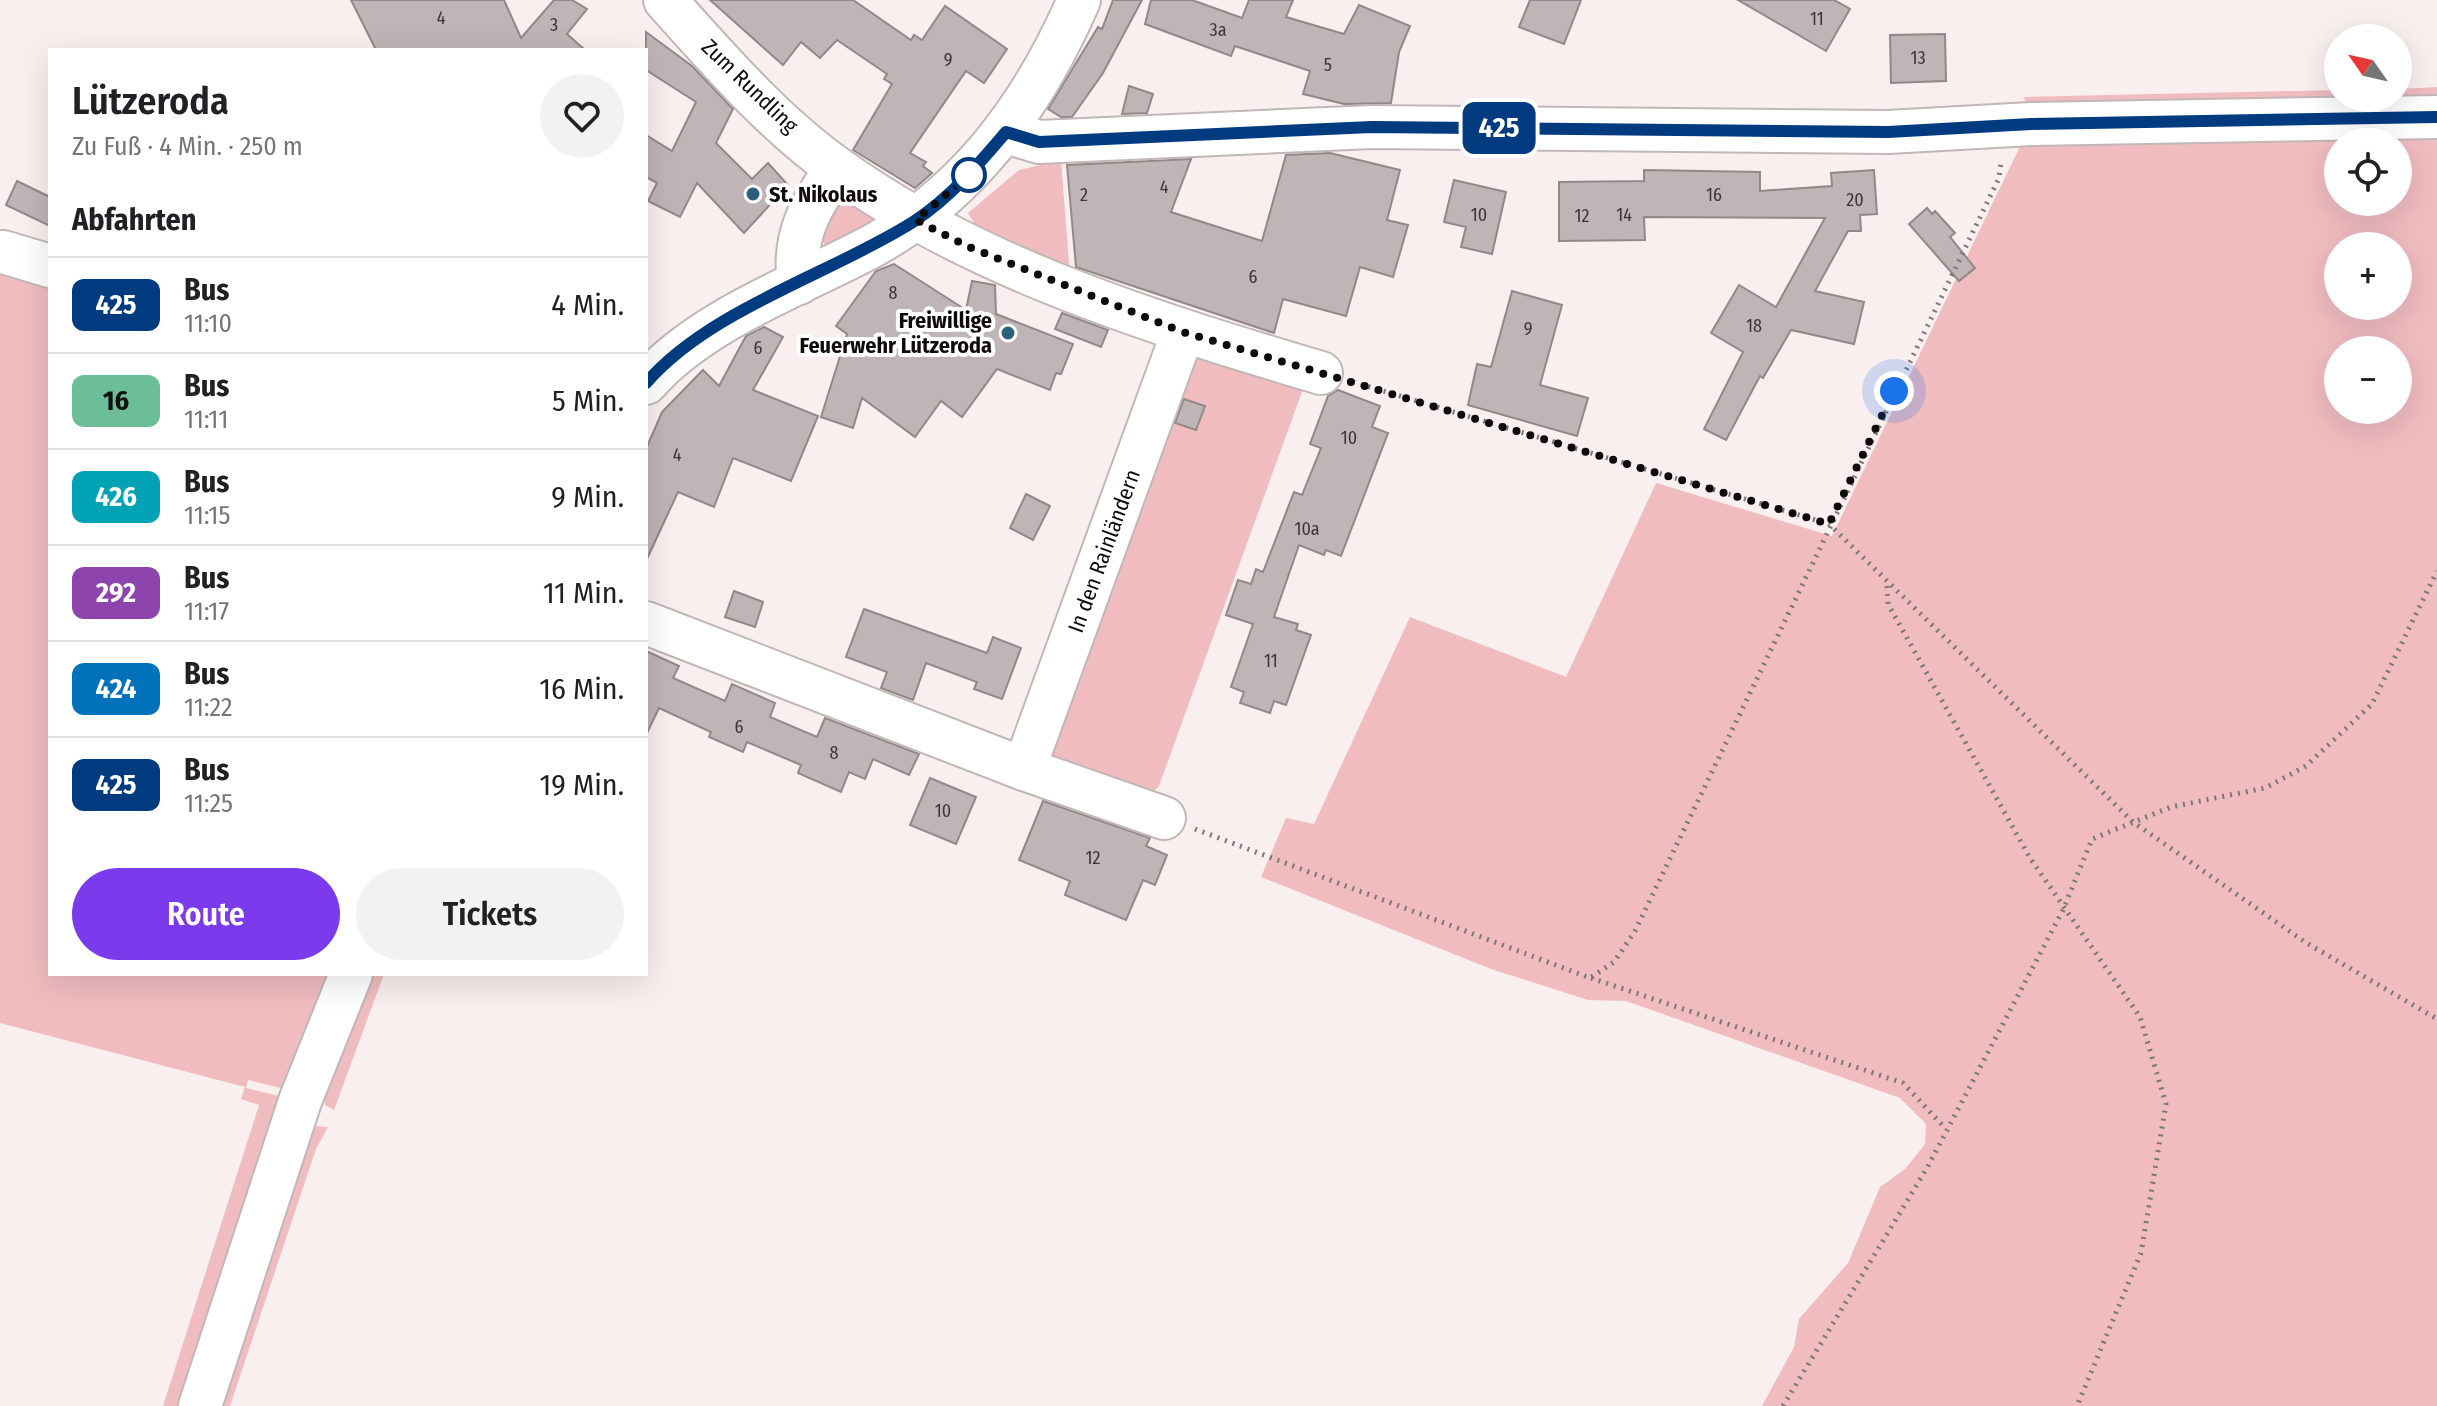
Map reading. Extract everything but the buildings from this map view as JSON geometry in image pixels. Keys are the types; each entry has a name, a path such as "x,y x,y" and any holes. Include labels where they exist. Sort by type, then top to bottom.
{"street":[{"name":"Zum Rundling","path":"666,0 753,94 836,168 916,220 969,247 1183,332 1321,373"},
{"path":"648,381 687,347 750,307 916,220 974,171 1006,132 1037,83 1079,0"},
{"path":"1006,132 1039,142 1372,127 1888,132 2056,123 2437,117"},
{"path":"799,283 795,257 810,206 836,168"},
{"path":"3,252 48,265"},
{"name":"In den Rainländern","path":"1024,769 1183,332"},
{"path":"648,624 1024,769 1164,818"},
{"path":"200,1406 300,1101 350,976"}],"path":[{"path":"1590,978 1614,962 1635,931 1829,524 1999,178 2006,126"},
{"path":"1321,373 1829,524 1887,585 2133,822 2305,942 2437,1019"},
{"path":"1783,1406 1927,1168 1945,1128 2063,910 2092,839 2171,807 2265,788 2306,766 2372,704 2437,571"},
{"path":"1887,585 1888,604 2030,858 2063,910 2140,1017 2166,1104 2141,1253 2077,1406"},
{"path":"1164,818 1590,978 1903,1083 1945,1128"}],"shaded area":[{"path":"2437,87 2437,117 2031,124 2024,97 2324,90 2324,112 2412,112 2412,88"},
{"path":"2437,126 2437,1406 1762,1406 1794,1347 1799,1319 1848,1263 1880,1187 1905,1169 1925,1144 1926,1124 1900,1098 1626,1001 1588,1000 1491,969 1261,877 1286,818 1314,824 1410,617 1566,677 1656,483 1832,536 2025,136 2324,129 2324,216 2412,216 2412,128 2355,128"},
{"path":"1061,160 1070,276 980,233 968,213 1019,170"},
{"path":"852,197 869,208 874,219 869,232 828,246 818,239 839,199"},
{"path":"0,258 48,274 48,976 335,976 291,1084 281,1088 248,1080 246,1088 300,1101 200,1406 163,1406 259,1105 241,1099 245,1087 0,1023"},
{"path":"1211,347 1307,378 1159,786 1149,796 1048,765 1182,363"},
{"path":"366,976 383,976 334,1110 325,1105 323,1091"},
{"path":"314,1126 328,1127 316,1149 230,1406 214,1406"}],"bus line":[{"name":"425","path":"648,380 687,347 750,307 860,253 916,220 974,171 1006,132 1039,142 1249,130 1372,127 1888,132 2031,124 2437,117"}],"place":[{"name":"St. Nikolaus","path":"753,194"},
{"name":"Freiwillige Feuerwehr Lützeroda","path":"1008,333"}],"route":[{"path":"969,175 974,171 916,220 969,247 1183,332 1829,524 1894,391"}]}
